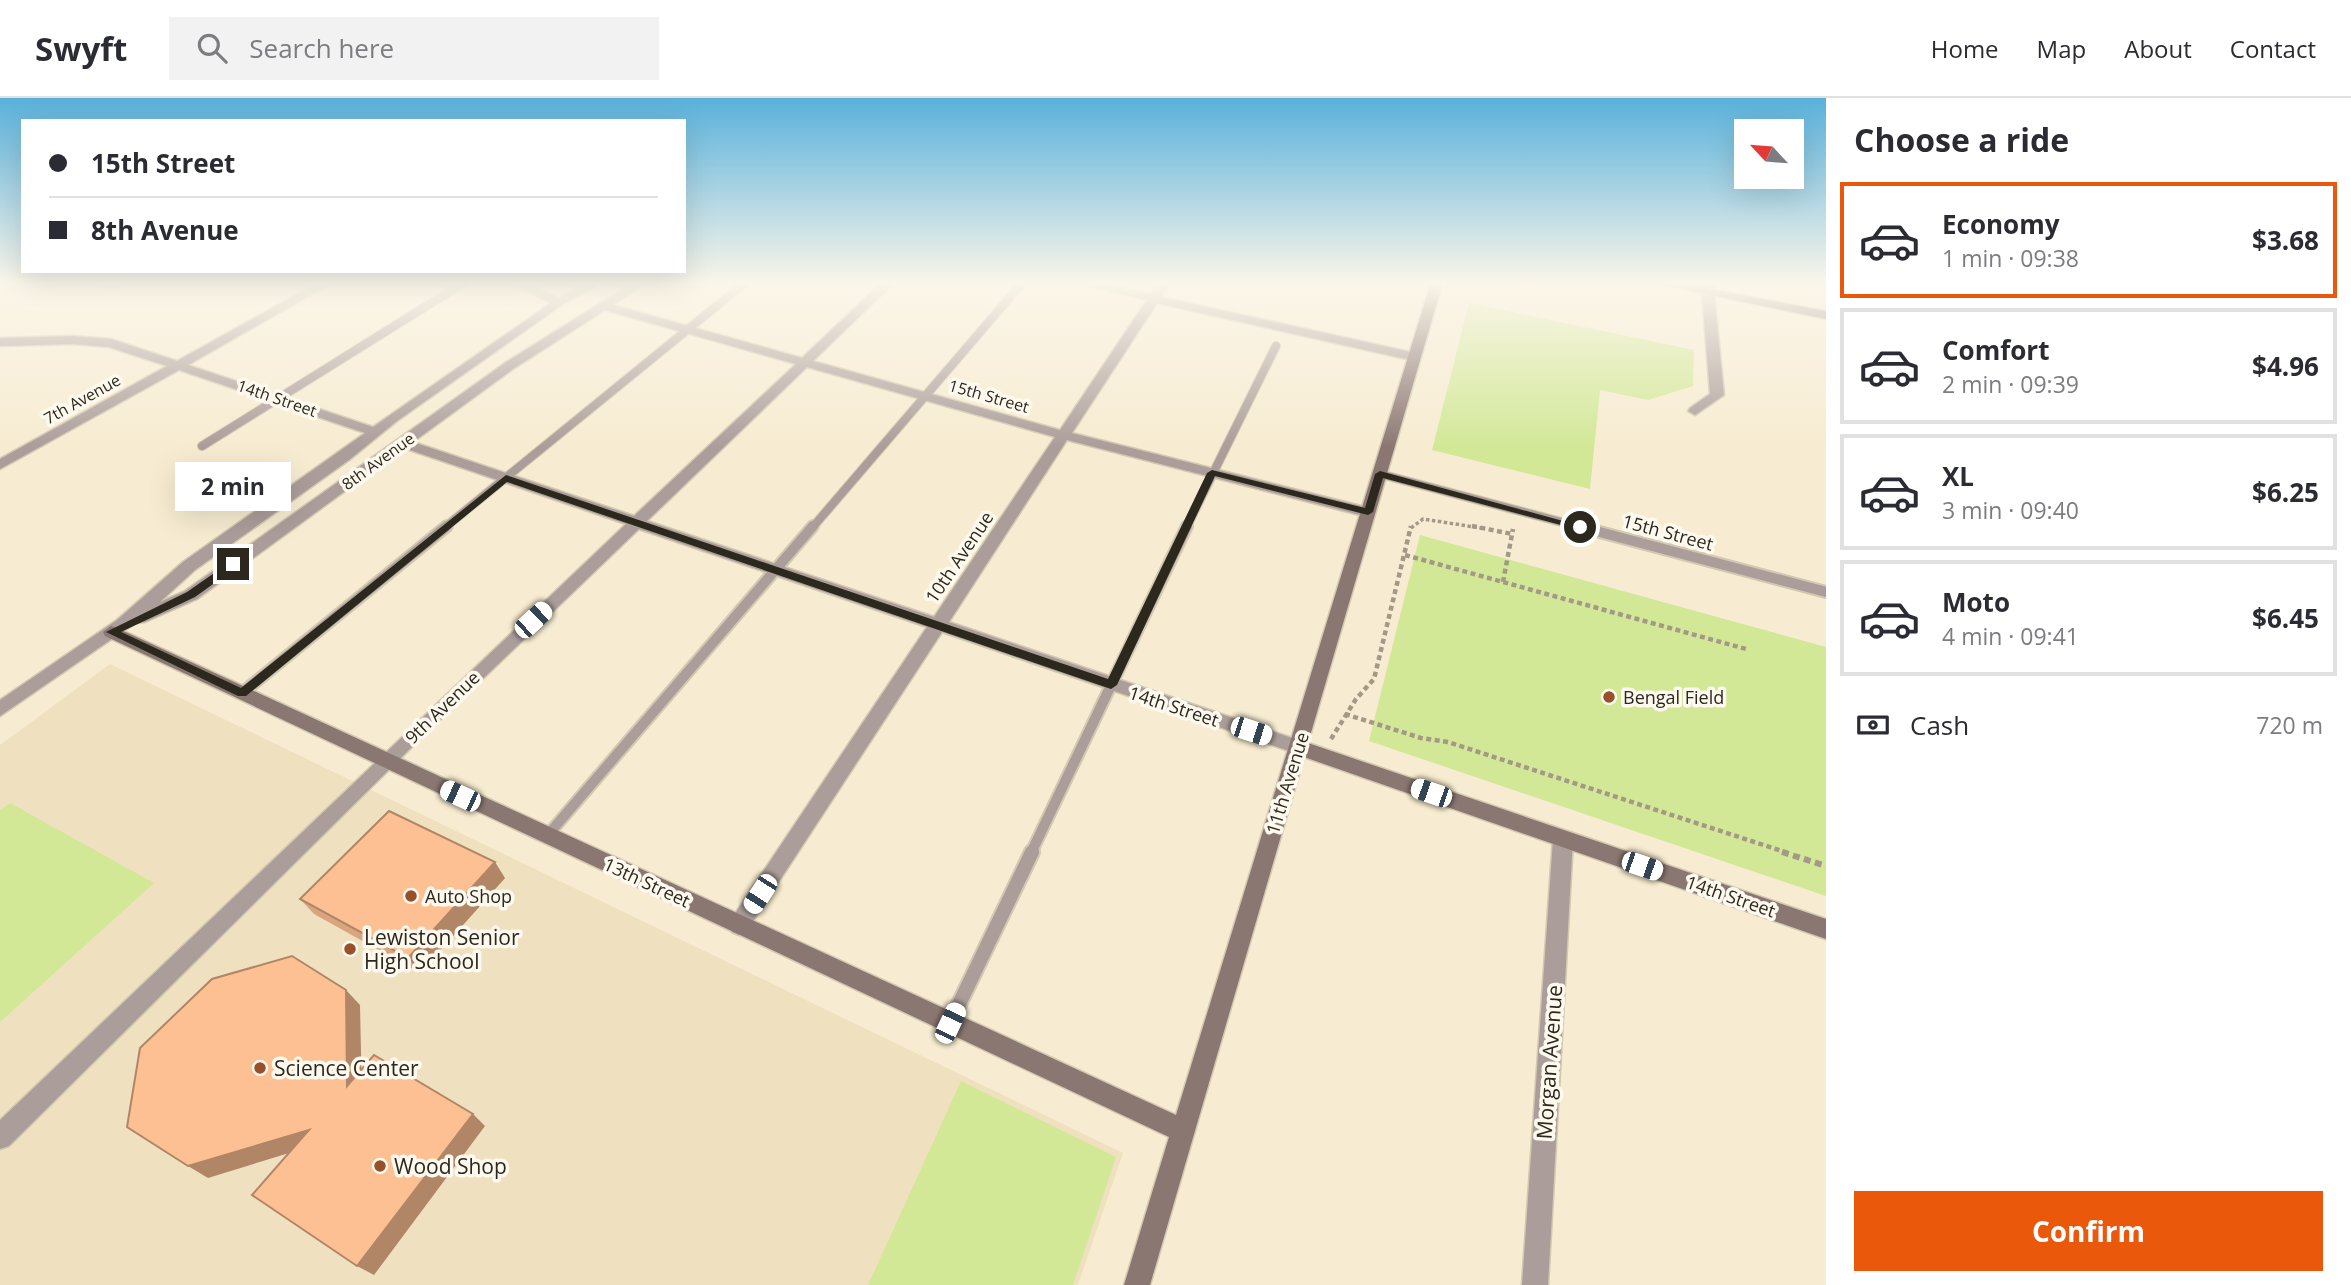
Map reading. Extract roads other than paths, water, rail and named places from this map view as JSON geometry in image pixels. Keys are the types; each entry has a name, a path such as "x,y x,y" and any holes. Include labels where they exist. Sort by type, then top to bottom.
{"main road":[{"name":"11th Avenue","path":"1137,1285 1421,337"},
{"name":"13th Street","path":"111,632 1183,1131"},
{"name":"14th Street","path":"1298,747 1826,929"}],"street":[{"name":"7th Avenue","path":"0,465 228,337"},
{"name":"8th Avenue","path":"0,709 111,632 169,587 189,566 509,337"},
{"name":"8th Avenue","path":"111,632 191,594 509,366 554,337"},
{"name":"15th Street","path":"714,337 1063,435 1368,512"},
{"name":"9th Avenue","path":"0,1136 386,761 831,337"},
{"name":"10th Avenue","path":"739,925 1128,337"},
{"path":"1327,337 1415,357"},
{"path":"1695,411 1717,396 1712,337"},
{"name":"14th Street","path":"0,342 95,340 179,365 375,432"},
{"name":"14th Street","path":"403,443 1298,747"},
{"name":"Morgan Avenue","path":"1535,1285 1563,839"}],"lane":[{"path":"202,446 376,337"},
{"path":"242,693 679,337"},
{"path":"547,836 976,337"},
{"path":"950,1023 1212,473 1276,346"},
{"name":"15th Street","path":"1380,474 1826,592"}],"place":[{"name":"Bengal Field","path":"1609,697"},
{"name":"Auto Shop","path":"411,896"},
{"name":"Lewiston Senior High School","path":"350,949"},
{"name":"Science Center","path":"260,1068"},
{"name":"Wood Shop","path":"380,1166"}]}
